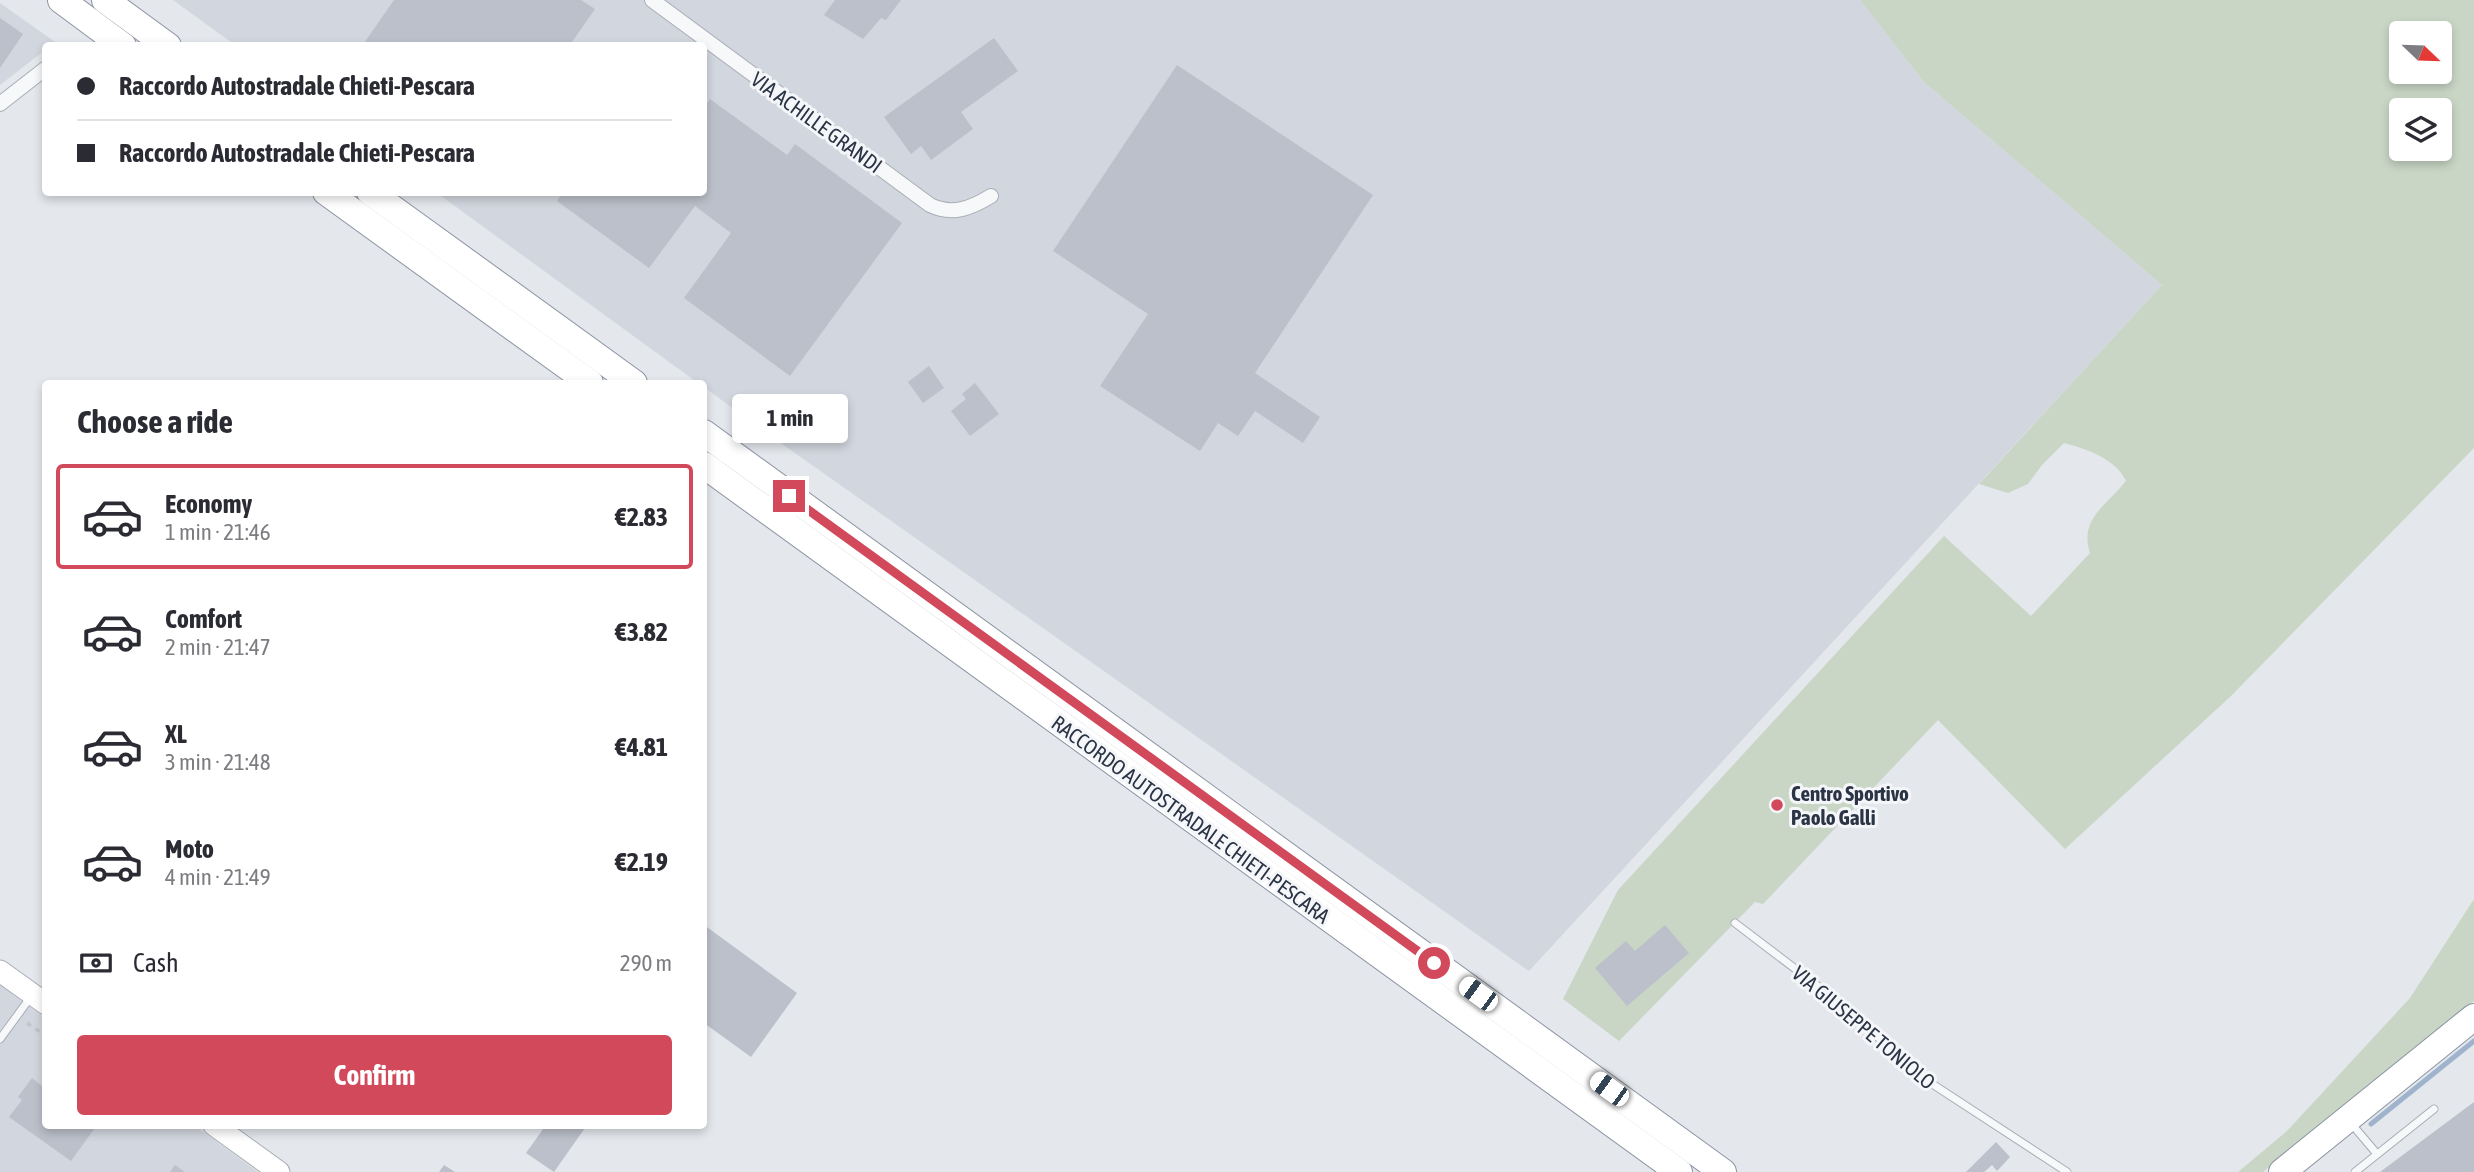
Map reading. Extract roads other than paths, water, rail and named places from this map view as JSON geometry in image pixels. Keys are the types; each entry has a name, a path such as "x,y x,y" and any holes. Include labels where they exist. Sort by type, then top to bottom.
{"highway":[{"path":"61,0 118,42"},
{"path":"105,0 163,42"},
{"path":"332,196 586,380"},
{"path":"376,196 630,380"},
{"name":"RACCORDO AUTOSTRADALE CHIETI-PESCARA","path":"707,435 1723,1172"},
{"name":"RACCORDO AUTOSTRADALE CHIETI-PESCARA","path":"707,467 1679,1172"},
{"path":"2282,1172 2474,1017"}],"street":[{"name":"VIA ACHILLE GRANDI","path":"652,0 930,205 942,211 956,211 974,207 991,196"},
{"path":"0,104 42,71"},
{"path":"0,971 39,999"},
{"path":"220,1129 279,1172"}],"lane":[{"name":"VIA GIUSEPPE TONIOLO","path":"1735,923 1848,1009 1917,1074 2067,1172"},
{"path":"0,1039 17,1015 39,999"},
{"path":"2355,1172 2434,1109"},
{"path":"2347,1119 2377,1154"}],"waterway":[{"path":"2371,1124 2474,1041"}],"place":[{"name":"Centro Sportivo Paolo Galli","path":"1777,805"}]}
